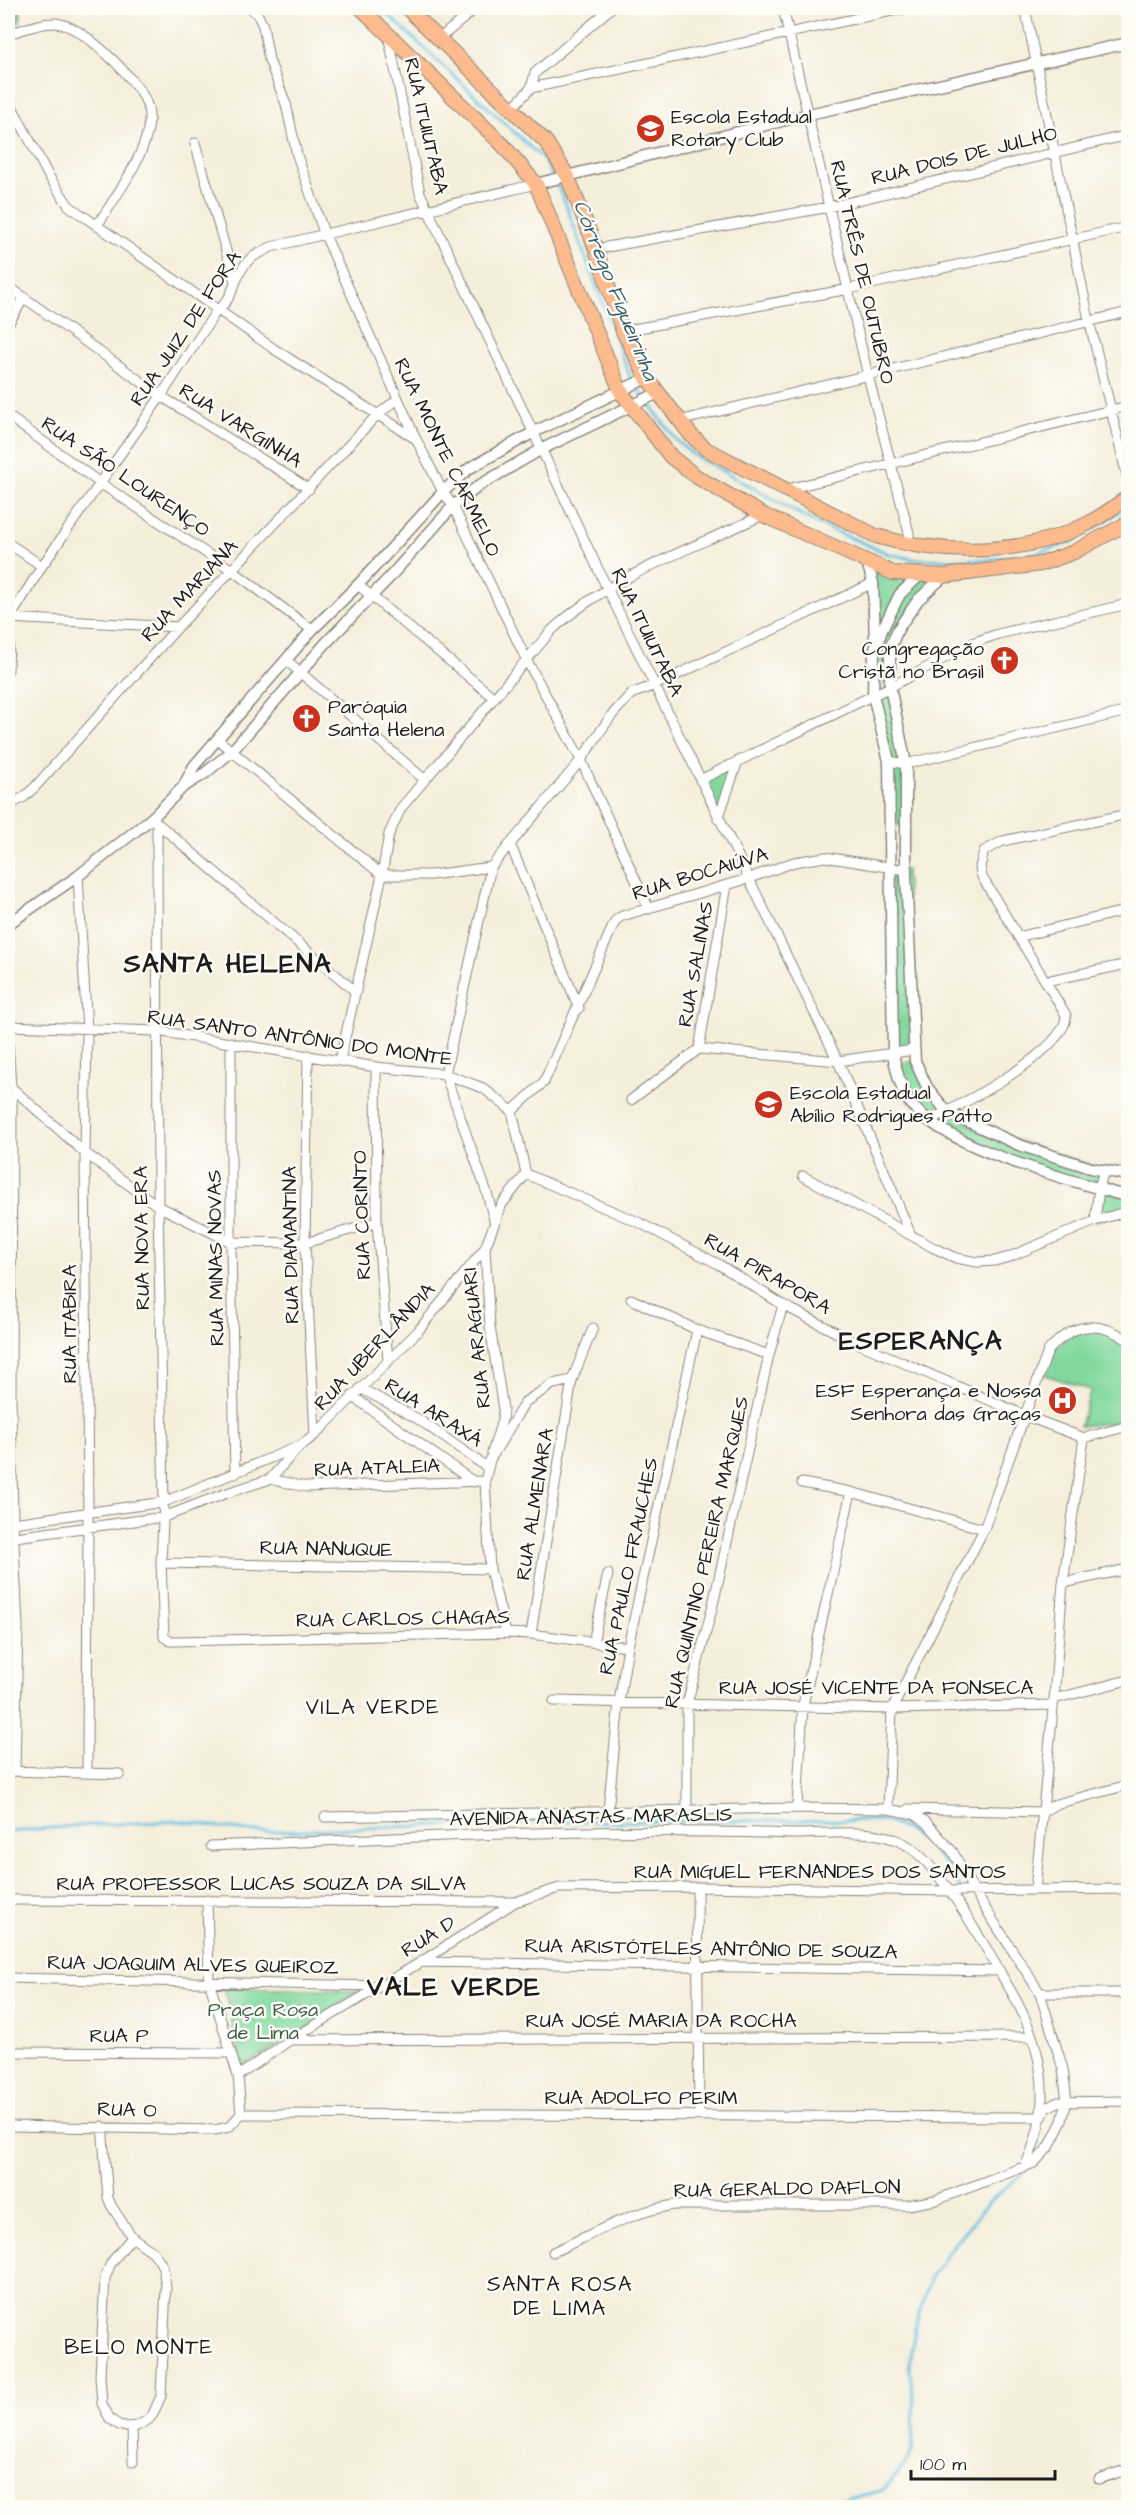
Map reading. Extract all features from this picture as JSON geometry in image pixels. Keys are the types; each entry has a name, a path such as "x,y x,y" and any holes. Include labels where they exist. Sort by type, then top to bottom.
{"main road":[{"path":"361,8 502,144 536,184 621,392 671,457 697,477 763,515 893,573 944,576 1041,564 1074,552 1128,523"},
{"path":"407,8 546,142 560,177 596,249 623,331 647,378 679,421 706,449 876,536 909,544 941,548 1023,546 1088,524 1128,497"}],"street":[{"name":"RUA MONTE CARMELO","path":"251,8 258,15 263,26 269,60 286,104 297,155 324,233 416,439 443,492 453,506 526,659 581,760 649,909"},
{"path":"440,38 476,8"},
{"path":"511,109 531,88 535,73 611,8"},
{"name":"RUA TRÊS DE OUTUBRO","path":"783,8 868,376 909,533 909,544"},
{"path":"531,88 905,8"},
{"path":"1025,8 1089,320 1128,480"},
{"path":"8,34 48,23 70,27 92,40 141,91 150,119 141,152 97,226"},
{"name":"RUA ITUIUTABA","path":"388,33 420,194 718,819 838,1061 911,1235"},
{"path":"536,184 809,114 1128,43"},
{"path":"8,99 50,179 69,206 217,310 416,439"},
{"name":"RUA DOIS DE JULHO","path":"596,249 829,207 1128,135"},
{"path":"195,143 235,282"},
{"name":"RUA JUIZ DE FORA","path":"8,670 9,618 217,310 226,304 234,290 235,282 249,260 271,247 536,184"},
{"path":"623,331 849,289 1128,227"},
{"name":"RUA VARGINHA","path":"8,286 161,396 309,489"},
{"path":"8,324 24,298"},
{"path":"679,421 1128,312"},
{"path":"8,924 155,821 183,787 194,766 312,630 358,585 443,492 470,468 534,432 647,378"},
{"path":"183,787 204,774 231,752 453,506 480,485 542,449 658,393"},
{"name":"RUA MARIANA","path":"8,806 24,797 35,787 178,627 377,415 398,399"},
{"path":"784,490 1128,406"},
{"name":"RUA SÃO LOURENÇO","path":"8,416 100,483 232,570 312,630"},
{"path":"340,1060 382,876 389,834 400,808 526,659 575,609 607,588 763,515"},
{"path":"8,543 42,566"},
{"path":"867,562 873,582 876,612 873,695 889,761 893,1054 902,1085 909,1101 928,1121 965,1142 1006,1159 1128,1197"},
{"path":"874,652 900,594 920,575"},
{"path":"944,576 918,600 898,629 890,648 890,687 906,764 906,870 915,1061 927,1087 946,1112 1019,1145 1128,1175"},
{"path":"494,1220 488,1193 445,1074 491,867 581,760 611,716 631,694 655,685 873,582"},
{"path":"358,585 493,698"},
{"path":"700,780 890,687 938,660 998,634 1128,604"},
{"path":"9,618 178,627"},
{"path":"286,660 425,780"},
{"path":"889,761 906,764 1128,711"},
{"path":"217,739 382,876 430,875 491,867"},
{"path":"718,819 738,760"},
{"path":"928,1121 1000,1082 1044,1050 1063,1030 1066,1015 982,877 980,867 984,851 1003,841 1128,814"},
{"path":"155,821 356,992"},
{"name":"RUA NOVA ERA","path":"155,821 158,1206 164,1502 161,1563 163,1634 170,1641 177,1641"},
{"path":"510,844 579,1008"},
{"name":"RUA BOCAIÚVA","path":"512,1111 544,1082 579,1008 616,920 622,916 747,879 794,862 825,857 906,870"},
{"name":"RUA ITABIRA","path":"78,876 87,1030 85,1153 88,1513 87,1772"},
{"name":"RUA SALINAS","path":"699,1050 727,885"},
{"path":"1018,937 1128,910"},
{"path":"1046,981 1128,964"},
{"name":"RUA SANTO ANTÔNIO DO MONTE","path":"8,1026 157,1031 376,1067 445,1074 483,1088 512,1111"},
{"path":"8,1041 11,1087 9,1397 13,1523 10,1538 18,1627 12,1700 11,1771 120,1774"},
{"name":"RUA MINAS NOVAS","path":"231,1042 231,1242 235,1474"},
{"path":"631,1100 699,1050 838,1061 914,1050"},
{"name":"RUA DIAMANTINA","path":"308,1055 305,1243 315,1435"},
{"name":"RUA CORINTO","path":"376,1067 377,1222 388,1361"},
{"path":"11,1087 85,1153 158,1206 231,1242 305,1243 377,1222"},
{"path":"512,1111 526,1174"},
{"path":"1095,1221 1104,1170"},
{"name":"RUA UBERLÂNDIA","path":"13,1523 164,1502 299,1446 315,1435 418,1331 485,1248 494,1220 506,1197 526,1174"},
{"name":"RUA PIRAPORA","path":"526,1174 640,1223 718,1264 783,1305 897,1362 1084,1438"},
{"path":"803,1176 956,1258 977,1262 1009,1257 1095,1221 1128,1211"},
{"name":"RUA ARAGUARI","path":"485,1248 490,1327 503,1409 489,1464"},
{"path":"631,1299 697,1330 769,1355"},
{"name":"RUA QUINTINO PEREIRA MARQUES","path":"687,1811 687,1704 712,1609 769,1355 783,1305"},
{"path":"1128,1340 1112,1329 1096,1326 1071,1331 1059,1338 1048,1350 984,1529 892,1709 888,1809 1042,1812 1056,1804 1128,1785"},
{"name":"RUA ALMENARA","path":"531,1634 572,1380 593,1328"},
{"name":"RUA PAULO FRAUCHES","path":"608,1811 619,1702 628,1647 697,1330"},
{"path":"506,1633 490,1569 485,1482 489,1464 525,1402 554,1384 572,1380"},
{"name":"RUA ARAXÁ","path":"360,1388 418,1419 489,1464"},
{"name":"RUA ARAXÁ","path":"352,1396 474,1482"},
{"path":"1035,1890 1054,1702 1063,1583 1084,1438 1128,1426"},
{"name":"RUA UBERLÂNDIA","path":"10,1538 164,1517 270,1479 299,1446"},
{"name":"RUA ATALEIA","path":"270,1479 306,1488 485,1482"},
{"path":"802,1483 851,1492 984,1529"},
{"path":"797,1808 803,1705 851,1492"},
{"name":"RUA NANUQUE","path":"161,1563 490,1569"},
{"path":"1063,1583 1128,1569"},
{"path":"593,1642 608,1574"},
{"path":"8,1626 18,1627"},
{"name":"RUA CARLOS CHAGAS","path":"177,1641 506,1633 531,1634 628,1647"},
{"name":"RUA JOSÉ VICENTE DA FONSECA","path":"554,1701 803,1705 892,1709 1054,1702 1128,1680"},
{"name":"AVENIDA ANASTAS MARASLIS","path":"325,1817 797,1808 888,1809 914,1814 926,1822 953,1852 974,1891 1040,1993 1063,2068 1067,2101"},
{"name":"AVENIDA ANASTAS MARASLIS","path":"211,1846 585,1832 702,1830 794,1834 874,1833 904,1844 918,1854 949,1891 1016,1999 1032,2037 1043,2083 1042,2117 1038,2137 1024,2168"},
{"path":"697,1887 699,2115"},
{"name":"RUA MIGUEL FERNANDES DOS SANTOS","path":"514,1902 559,1888 697,1887 949,1891 1128,1889"},
{"name":"RUA PROFESSOR LUCAS SOUZA DA SILVA","path":"8,1900 514,1902"},
{"path":"207,1900 209,1981 238,2076 241,2115"},
{"name":"RUA D","path":"238,2076 290,2040 421,1962 514,1902"},
{"name":"RUA ARISTÓTELES ANTÔNIO DE SOUZA","path":"421,1962 1000,1971"},
{"name":"RUA JOAQUIM ALVES QUEIROZ","path":"8,1978 378,1986"},
{"path":"1040,1993 1128,1993"},
{"name":"RUA JOSÉ MARIA DA ROCHA","path":"290,2040 1032,2037"},
{"name":"RUA P","path":"8,2052 231,2053"},
{"name":"RUA GERALDO DAFLON","path":"554,2252 637,2213 674,2205 908,2205 936,2200 1035,2163 1049,2147 1062,2121 1067,2101"},
{"path":"1042,2117 1051,2105 1058,2102 1128,2101"},
{"name":"RUA ADOLFO PERIM","path":"241,2115 1042,2117"},
{"name":"RUA O","path":"8,2126 102,2126 215,2130 229,2127 241,2115"},
{"path":"102,2126 108,2198 132,2237 159,2259 163,2267 166,2287 161,2396 148,2420 132,2427 119,2425 110,2419 102,2404 100,2376 105,2278 111,2263 132,2237"},
{"path":"132,2427 133,2462"},
{"path":"1099,2479 1128,2469"}],"green space":[{"path":"8,8 20,8 19,23 8,26"},
{"path":"867,562 944,576 898,629 889,680 872,688 875,640"},
{"path":"890,687 906,764 905,825 890,824 889,761 873,695"},
{"path":"738,761 718,819 700,780"},
{"path":"891,868 906,870 914,1050 893,1054"},
{"path":"915,1061 927,1087 969,1124 1104,1170 1099,1188 965,1142 909,1101 895,1064"},
{"path":"1099,1188 1128,1197 1128,1211 1095,1221"},
{"path":"1085,1330 1109,1333 1128,1346 1128,1418 1112,1423 1080,1426 1091,1390 1043,1374 1054,1350 1068,1338"},
{"name":"Praça Rosa de Lima","path":"224,1988 358,1991 290,2040 242,2066"}],"waterway":[{"name":"Córrego Figueirinha","path":"381,8 544,160 552,176"},
{"name":"Córrego Figueirinha","path":"555,182 564,200 631,379 644,397"},
{"name":"Córrego Figueirinha","path":"648,402 676,440 692,454 816,523 889,554 913,559 984,560 1035,554 1073,541 1128,506"},
{"path":"8,1832 180,1821 252,1832 530,1822 883,1820 911,1832 930,1846 961,1889"},
{"path":"813,2508 883,2490 908,2461 912,2450 914,2399 910,2373 911,2351 917,2320 931,2277 989,2202 1022,2175"}],"place":[{"name":"Escola Estadual Rotary Club","path":"650,128"},
{"name":"Congregação Cristã no Brasil","path":"1005,660"},
{"name":"Paróquia Santa Helena","path":"307,718"},
{"name":"Escola Estadual Abílio Rodrigues Patto","path":"769,1104"},
{"name":"ESF Esperança e Nossa Senhora das Graças","path":"1062,1401"}],"district":[{"name":"SANTA HELENA","path":"228,963"},
{"name":"ESPERANÇA","path":"921,1340"},
{"name":"VILA VERDE","path":"373,1707"},
{"name":"VALE VERDE","path":"454,1986"},
{"name":"SANTA ROSA DE LIMA","path":"560,2296"},
{"name":"BELO MONTE","path":"139,2347"}]}
